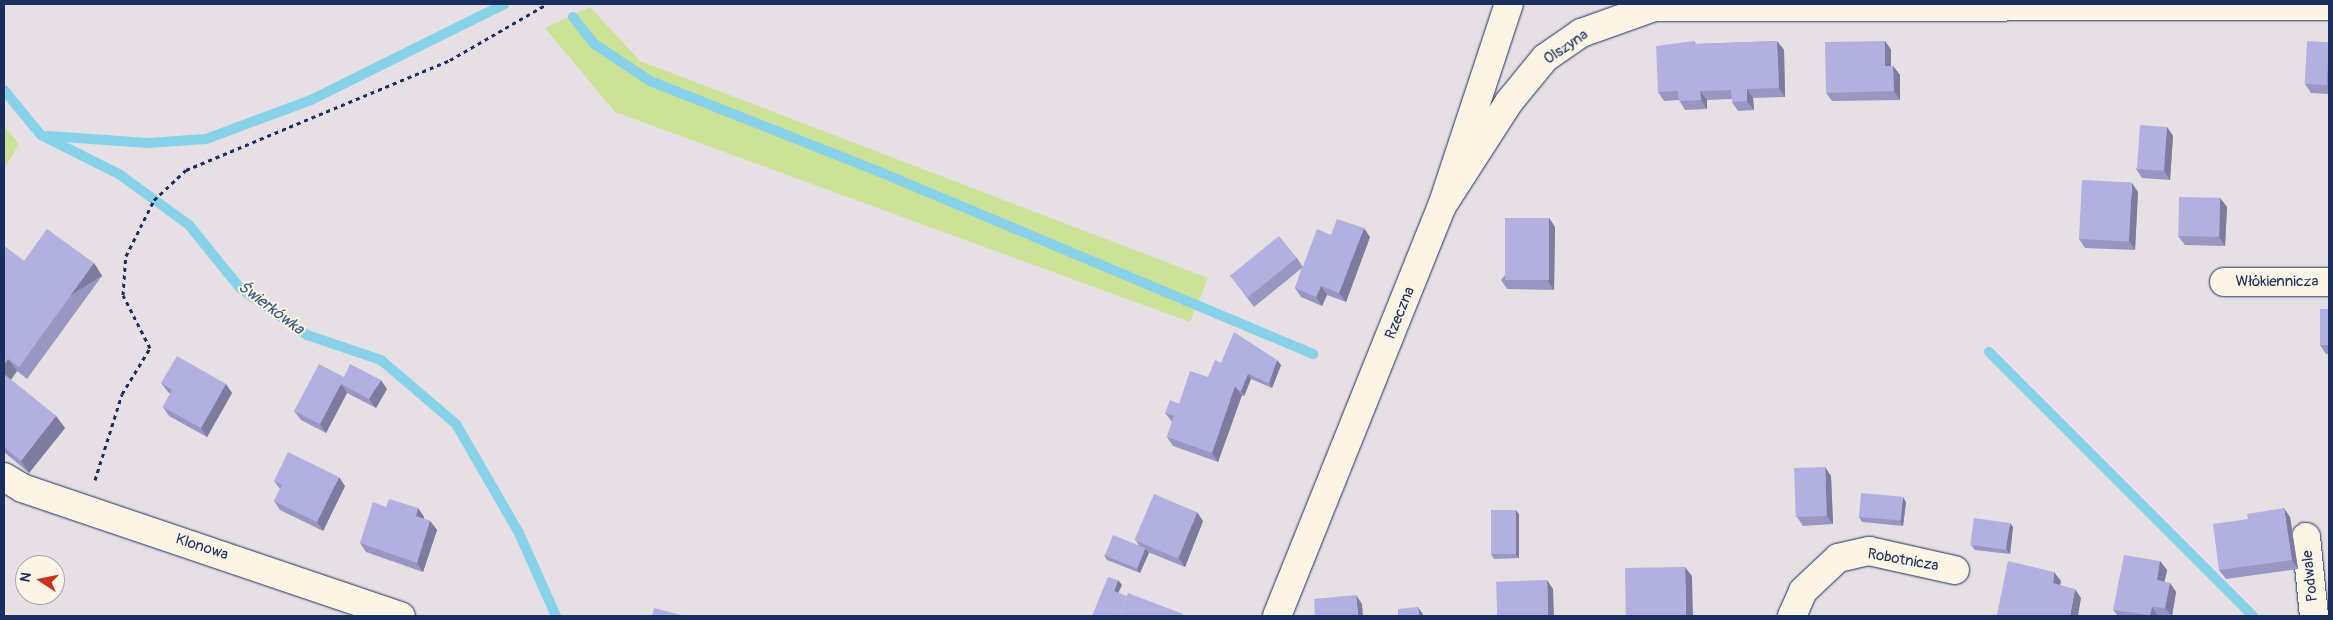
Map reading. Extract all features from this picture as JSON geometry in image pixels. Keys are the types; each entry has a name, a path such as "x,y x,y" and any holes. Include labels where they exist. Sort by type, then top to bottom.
{"street":[{"name":"Rzeczna","path":"1277,616 1442,206 1509,4"},
{"name":"Olszyna","path":"1442,206 1509,102 1545,58 1581,33 1654,7 2329,6"},
{"name":"Włókiennicza","path":"2224,282 2329,282"},
{"name":"Klonowa","path":"4,476 22,488 401,616"},
{"name":"Podwale","path":"2306,537 2314,616"},
{"name":"Robotnicza","path":"1792,616 1803,591 1838,558 1869,550 1955,570"}],"path":[{"path":"84,508 108,447 122,394 150,348 124,295 126,256 154,200 186,170 450,60 547,4"}],"green space":[{"path":"590,7 640,61 1208,278 1190,322 615,112 545,28"},
{"path":"4,126 19,144 4,169"}],"building":[{"path":"1694,41 1695,44 1777,41 1779,88 1747,89 1747,101 1732,102 1731,90 1700,91 1701,100 1679,101 1678,91 1658,92 1656,46"},
{"path":"1885,41 1885,66 1893,66 1894,91 1826,93 1825,42"},
{"path":"2307,41 2329,42 2327,85 2305,84"},
{"path":"2140,125 2167,127 2164,171 2137,169"},
{"path":"2082,180 2132,183 2129,242 2079,239"},
{"path":"2179,197 2220,198 2219,237 2178,236"},
{"path":"1505,218 1549,218 1549,280 1505,280"},
{"path":"1337,219 1364,228 1339,293 1321,286 1316,297 1295,288 1317,229 1331,235"},
{"path":"47,229 94,263 19,367 8,359 4,365 4,246 24,261"},
{"path":"1279,236 1297,258 1248,297 1230,276"},
{"path":"2320,309 2329,309 2329,345 2320,345"},
{"path":"1234,332 1277,360 1269,383 1248,374 1241,391 1235,386 1208,377 1215,360 1221,363"},
{"path":"177,356 226,384 201,428 163,407 172,390 161,383"},
{"path":"319,364 344,377 350,364 381,380 369,399 341,384 320,424 294,411"},
{"path":"1190,371 1235,386 1212,453 1167,437 1174,416 1165,413 1170,400 1179,404"},
{"path":"4,374 56,416 21,461 4,447"},
{"path":"288,452 339,477 317,522 274,501 282,485 274,481"},
{"path":"1825,467 1827,516 1796,517 1794,468"},
{"path":"1861,493 1903,497 1901,521 1859,517"},
{"path":"1154,494 1197,512 1178,558 1134,540"},
{"path":"389,499 418,508 416,516 430,521 417,563 360,543 373,502 386,507"},
{"path":"2284,508 2292,560 2219,570 2213,524 2248,519 2247,514"},
{"path":"1491,510 1516,510 1516,554 1491,554"},
{"path":"1974,518 2010,523 2006,550 1970,545"},
{"path":"1113,535 1145,548 1137,569 1105,555"},
{"path":"2124,555 2160,561 2157,580 2170,583 2165,608 2152,607 2150,615 2113,610"},
{"path":"2008,561 2054,572 2053,583 2075,589 2070,616 1997,615"},
{"path":"1685,567 1686,616 1626,616 1625,568"},
{"path":"1108,577 1118,580 1114,591 1127,596 1119,616 1092,616"},
{"path":"1547,580 1548,616 1497,616 1496,582"},
{"path":"1128,593 1183,614 1182,616 1119,616"},
{"path":"1356,595 1358,616 1315,616 1314,599"},
{"path":"1418,607 1419,616 1398,616 1398,609"},
{"path":"654,608 685,616 652,616"}],"waterway":[{"path":"48,136 148,143 206,139 311,100 504,4"},
{"path":"573,17 593,43 650,81 880,172 1313,354"},
{"name":"Świerkówka","path":"4,90 41,135 119,174 189,225 240,288 307,335 381,360 456,424 519,533 556,616"},
{"path":"1989,352 2253,616"}]}
